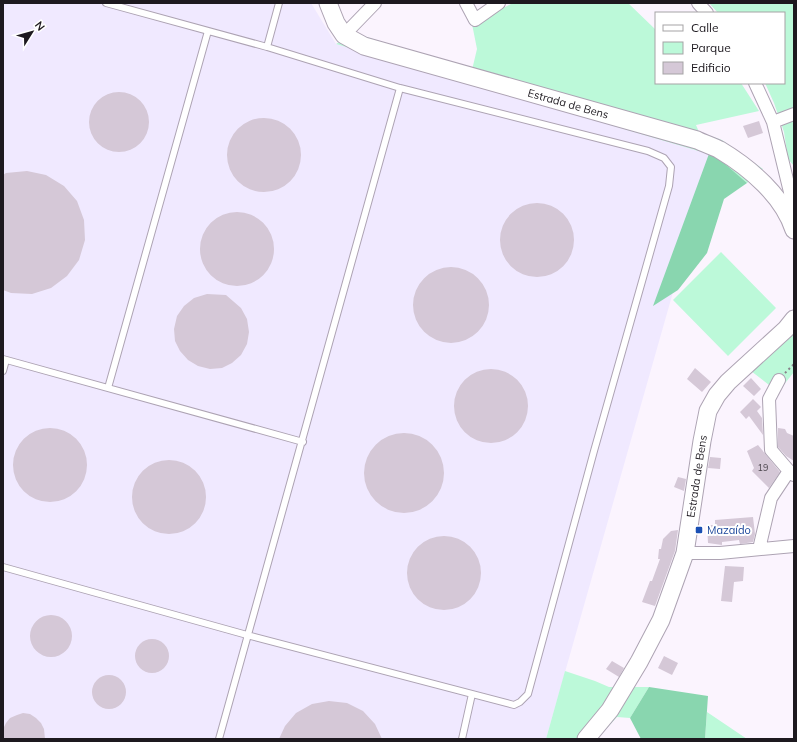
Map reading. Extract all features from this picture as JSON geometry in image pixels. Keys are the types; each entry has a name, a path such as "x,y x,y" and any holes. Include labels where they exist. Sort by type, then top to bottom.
{"street":[{"path":"328,3 336,23 344,35 375,3"},
{"path":"466,3 475,20 499,3"},
{"path":"698,3 706,12"},
{"name":"Estrada de Bens","path":"344,35 364,46 697,140 719,149 740,164 761,183 784,196 792,225"},
{"path":"755,84 773,122 785,173 784,196"},
{"path":"773,122 794,114"},
{"path":"761,183 774,182 785,173"},
{"name":"Estrada de Bens","path":"586,739 610,710 639,662 661,620 685,553 699,455 708,411 717,395 728,382 780,334 794,318"},
{"path":"759,550 771,498 792,473 771,450 769,400 779,380"},
{"path":"685,553 720,553 794,546"}],"lane":[{"path":"3,567 247,635 514,705 520,702 528,694 594,451 669,186 671,167 664,158 648,151 400,88 267,47 106,3"},
{"path":"267,47 279,3"},
{"path":"108,388 208,31"},
{"path":"219,739 247,635 303,442 400,88"},
{"path":"3,371 4,360 303,442"},
{"path":"462,739 472,694"}],"shaded area":[{"path":"3,3 311,3 336,44 712,155 546,739 3,739"}],"green space":[{"path":"513,3 628,3 655,29 655,84 742,84 759,111 696,125 699,132 722,140 763,169 747,183 712,155 336,44 354,33 472,70 477,49 472,24"},
{"path":"709,3 794,3 794,166 788,159 784,132 765,84 785,84 785,12 717,12"},
{"path":"710,151 747,183 724,199 707,253 678,290 653,306"},
{"path":"721,252 776,308 728,356 673,300"},
{"path":"794,332 794,372 778,392 751,371"},
{"path":"565,671 609,687 649,687 630,718 617,717 597,739 546,739"},
{"path":"649,687 708,696 705,739 641,739 630,718"},
{"path":"707,712 747,739 705,739"}],"building":[{"path":"119,92 135,97 140,101 144,106 149,122 144,138 140,143 135,147 119,152 103,147 98,143 94,138 89,122 94,106 98,101 103,97"},
{"path":"257,118 271,118 285,124 295,134 301,148 301,162 295,176 285,186 271,192 257,192 243,186 233,176 227,162 227,148 233,134 243,124"},
{"path":"759,121 763,133 748,138 743,126"},
{"path":"27,171 46,175 64,186 77,201 84,220 85,240 79,260 67,276 51,288 32,294 11,293 3,290 3,175 6,173"},
{"path":"530,203 544,203 558,209 568,219 574,233 574,247 568,261 558,271 544,277 530,277 516,271 506,261 500,247 500,233 506,219 516,209"},
{"path":"237,212 258,218 268,228 274,249 268,270 258,280 237,286 216,280 206,270 200,249 206,228 216,218"},
{"path":"451,267 466,270 478,278 486,290 489,305 486,320 478,332 466,340 451,343 436,340 424,332 416,320 413,305 416,290 424,278 436,270"},
{"path":"207,294 226,295 241,308 247,319 249,332 247,344 241,355 232,363 222,368 210,369 198,366 188,360 180,351 175,341 174,329 177,316 184,306 194,298"},
{"path":"695,368 711,382 702,392 687,379"},
{"path":"491,369 512,375 522,385 528,406 522,427 512,437 491,443 470,437 460,427 454,406 460,385 470,375"},
{"path":"751,378 761,389 754,396 743,386"},
{"path":"753,399 761,407 757,411 762,418 763,435 749,416 746,419 740,412"},
{"path":"43,428 57,428 71,434 81,444 87,458 87,472 81,486 71,496 57,502 43,502 29,496 19,486 13,472 13,458 19,444 29,434"},
{"path":"778,428 785,429 787,433 794,436 794,461 786,456 778,447"},
{"path":"404,433 419,436 432,445 441,458 444,473 441,488 432,501 419,510 404,513 389,510 376,501 367,488 364,473 367,458 376,445 389,436"},
{"path":"758,445 780,472 769,488 752,471 754,468 747,451"},
{"path":"710,457 721,458 720,469 708,468"},
{"path":"162,460 176,460 190,466 200,476 206,490 206,504 200,518 190,528 176,534 162,534 148,528 138,518 132,504 132,490 138,476 148,466"},
{"path":"678,477 686,479 684,491 674,487"},
{"path":"753,517 755,534 753,542 740,544 739,540 722,542 722,545 708,543 707,525 715,525 715,520"},
{"path":"678,530 675,551 655,606 642,602 660,559 658,559 659,549 661,549 663,539 671,531"},
{"path":"437,536 451,536 465,542 475,552 481,566 481,580 475,594 465,604 451,610 437,610 423,604 413,594 407,580 407,566 413,552 423,542"},
{"path":"725,566 744,567 743,581 734,582 732,602 721,601"},
{"path":"47,615 55,615 63,618 69,624 72,636 69,648 63,654 55,657 47,657 39,654 33,648 30,640 30,632 33,624 39,618"},
{"path":"149,639 155,639 159,640 166,646 169,656 168,663 162,670 155,673 149,673 145,672 138,666 135,659 135,653 136,649 142,642"},
{"path":"664,656 678,663 672,675 658,668"},
{"path":"612,661 624,668 619,677 606,669"},
{"path":"106,675 112,675 116,676 123,682 126,692 125,699 119,706 112,709 106,709 102,708 95,702 92,695 92,689 93,685 99,678"},
{"path":"329,701 347,703 363,711 375,724 382,739 279,739 285,726 296,713 312,704"},
{"path":"23,713 30,714 41,723 44,729 45,739 3,739 3,729 6,723 10,718"}],"place":[{"name":"Mazaído","path":"699,530"}]}
